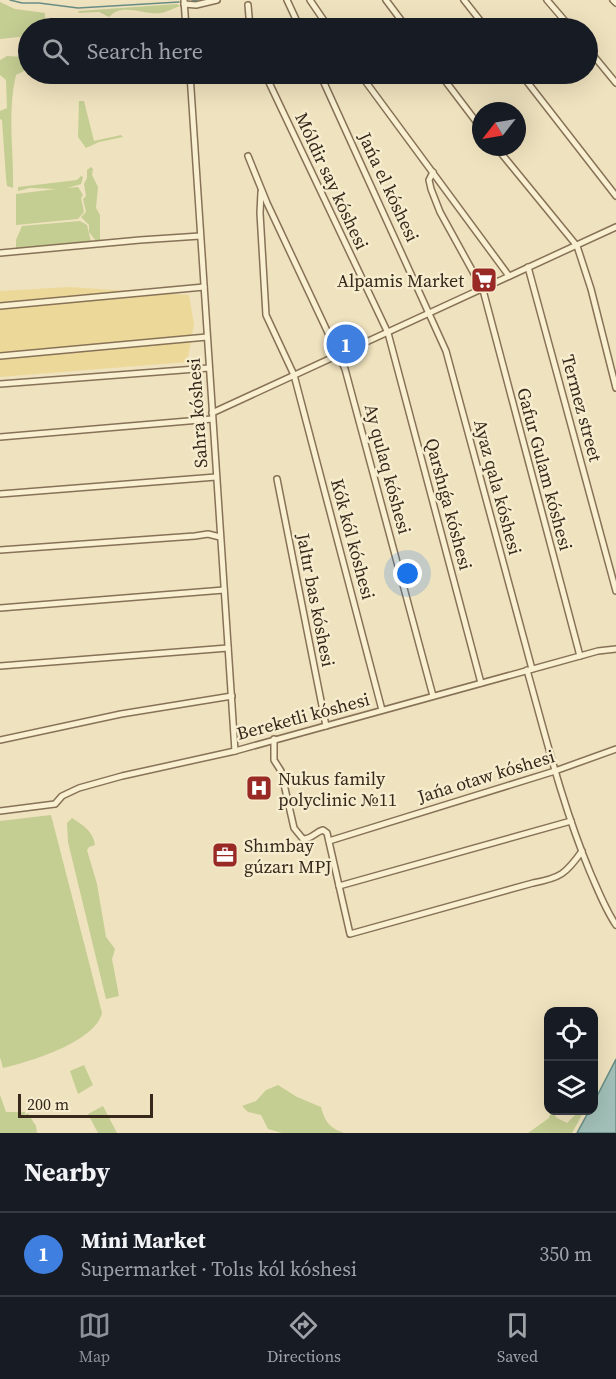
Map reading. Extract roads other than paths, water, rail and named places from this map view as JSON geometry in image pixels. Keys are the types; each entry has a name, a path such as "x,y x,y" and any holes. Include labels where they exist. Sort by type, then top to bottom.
{"street":[{"path":"185,18 184,2 196,5 217,0"},
{"path":"287,0 295,18"},
{"path":"310,0 322,18"},
{"path":"386,0 400,18"},
{"path":"464,0 478,18"},
{"path":"547,0 562,18"},
{"path":"248,5 249,18"},
{"path":"598,61 616,83"},
{"name":"Sahra kóshesi","path":"191,84 235,751"},
{"name":"Móldir say kóshesi","path":"270,84 388,333"},
{"name":"Jańa el kóshesi","path":"325,84 430,314"},
{"path":"367,84 509,276"},
{"path":"448,84 472,116"},
{"path":"529,84 616,196"},
{"name":"Ay qulaq kóshesi","path":"248,156 345,369 433,696"},
{"path":"503,156 577,246 591,289 616,388"},
{"name":"Gafur Gulam kóshesi","path":"432,172 429,180 440,212 483,290 580,656"},
{"name":"Kók kól kóshesi","path":"262,189 260,213 266,315 294,375 382,710"},
{"path":"0,437 212,416 294,375 616,227"},
{"path":"0,253 200,236"},
{"name":"Termez street","path":"528,267 616,591"},
{"path":"0,306 204,286"},
{"name":"Ayaz qala kóshesi","path":"430,314 446,351 555,771 582,851 608,914 616,925"},
{"name":"Qarshıǵa kóshesi","path":"388,333 481,683"},
{"path":"0,356 207,337"},
{"path":"0,384 209,368"},
{"path":"0,494 216,477"},
{"name":"Jaltır bas kóshesi","path":"277,479 326,726"},
{"path":"0,550 207,534 220,537"},
{"path":"0,608 224,590"},
{"path":"0,666 228,648"},
{"name":"Bereketli kóshesi","path":"0,811 54,804 62,796 79,788 122,776 235,751 580,656 616,649"},
{"path":"0,740 98,719 232,696"},
{"path":"274,739 274,760 281,771 294,828 303,839 310,839 323,830 327,832 350,934 553,879 570,869 582,851"},
{"name":"Jańa otaw kóshesi","path":"329,841 555,771 616,749"},
{"path":"339,886 571,821"}],"water":[{"path":"616,1059 616,1133 577,1133 587,1115 598,1115 598,1094"}],"waterway":[{"path":"10,0 78,8 179,2"},
{"path":"192,1 198,0"}],"place":[{"name":"Alpamis Market","path":"484,280"},
{"name":"Mini Market","path":"346,344"},
{"name":"Nukus family polyclinic №11","path":"259,788"},
{"name":"Shımbay gúzarı MPJ","path":"225,855"}]}
